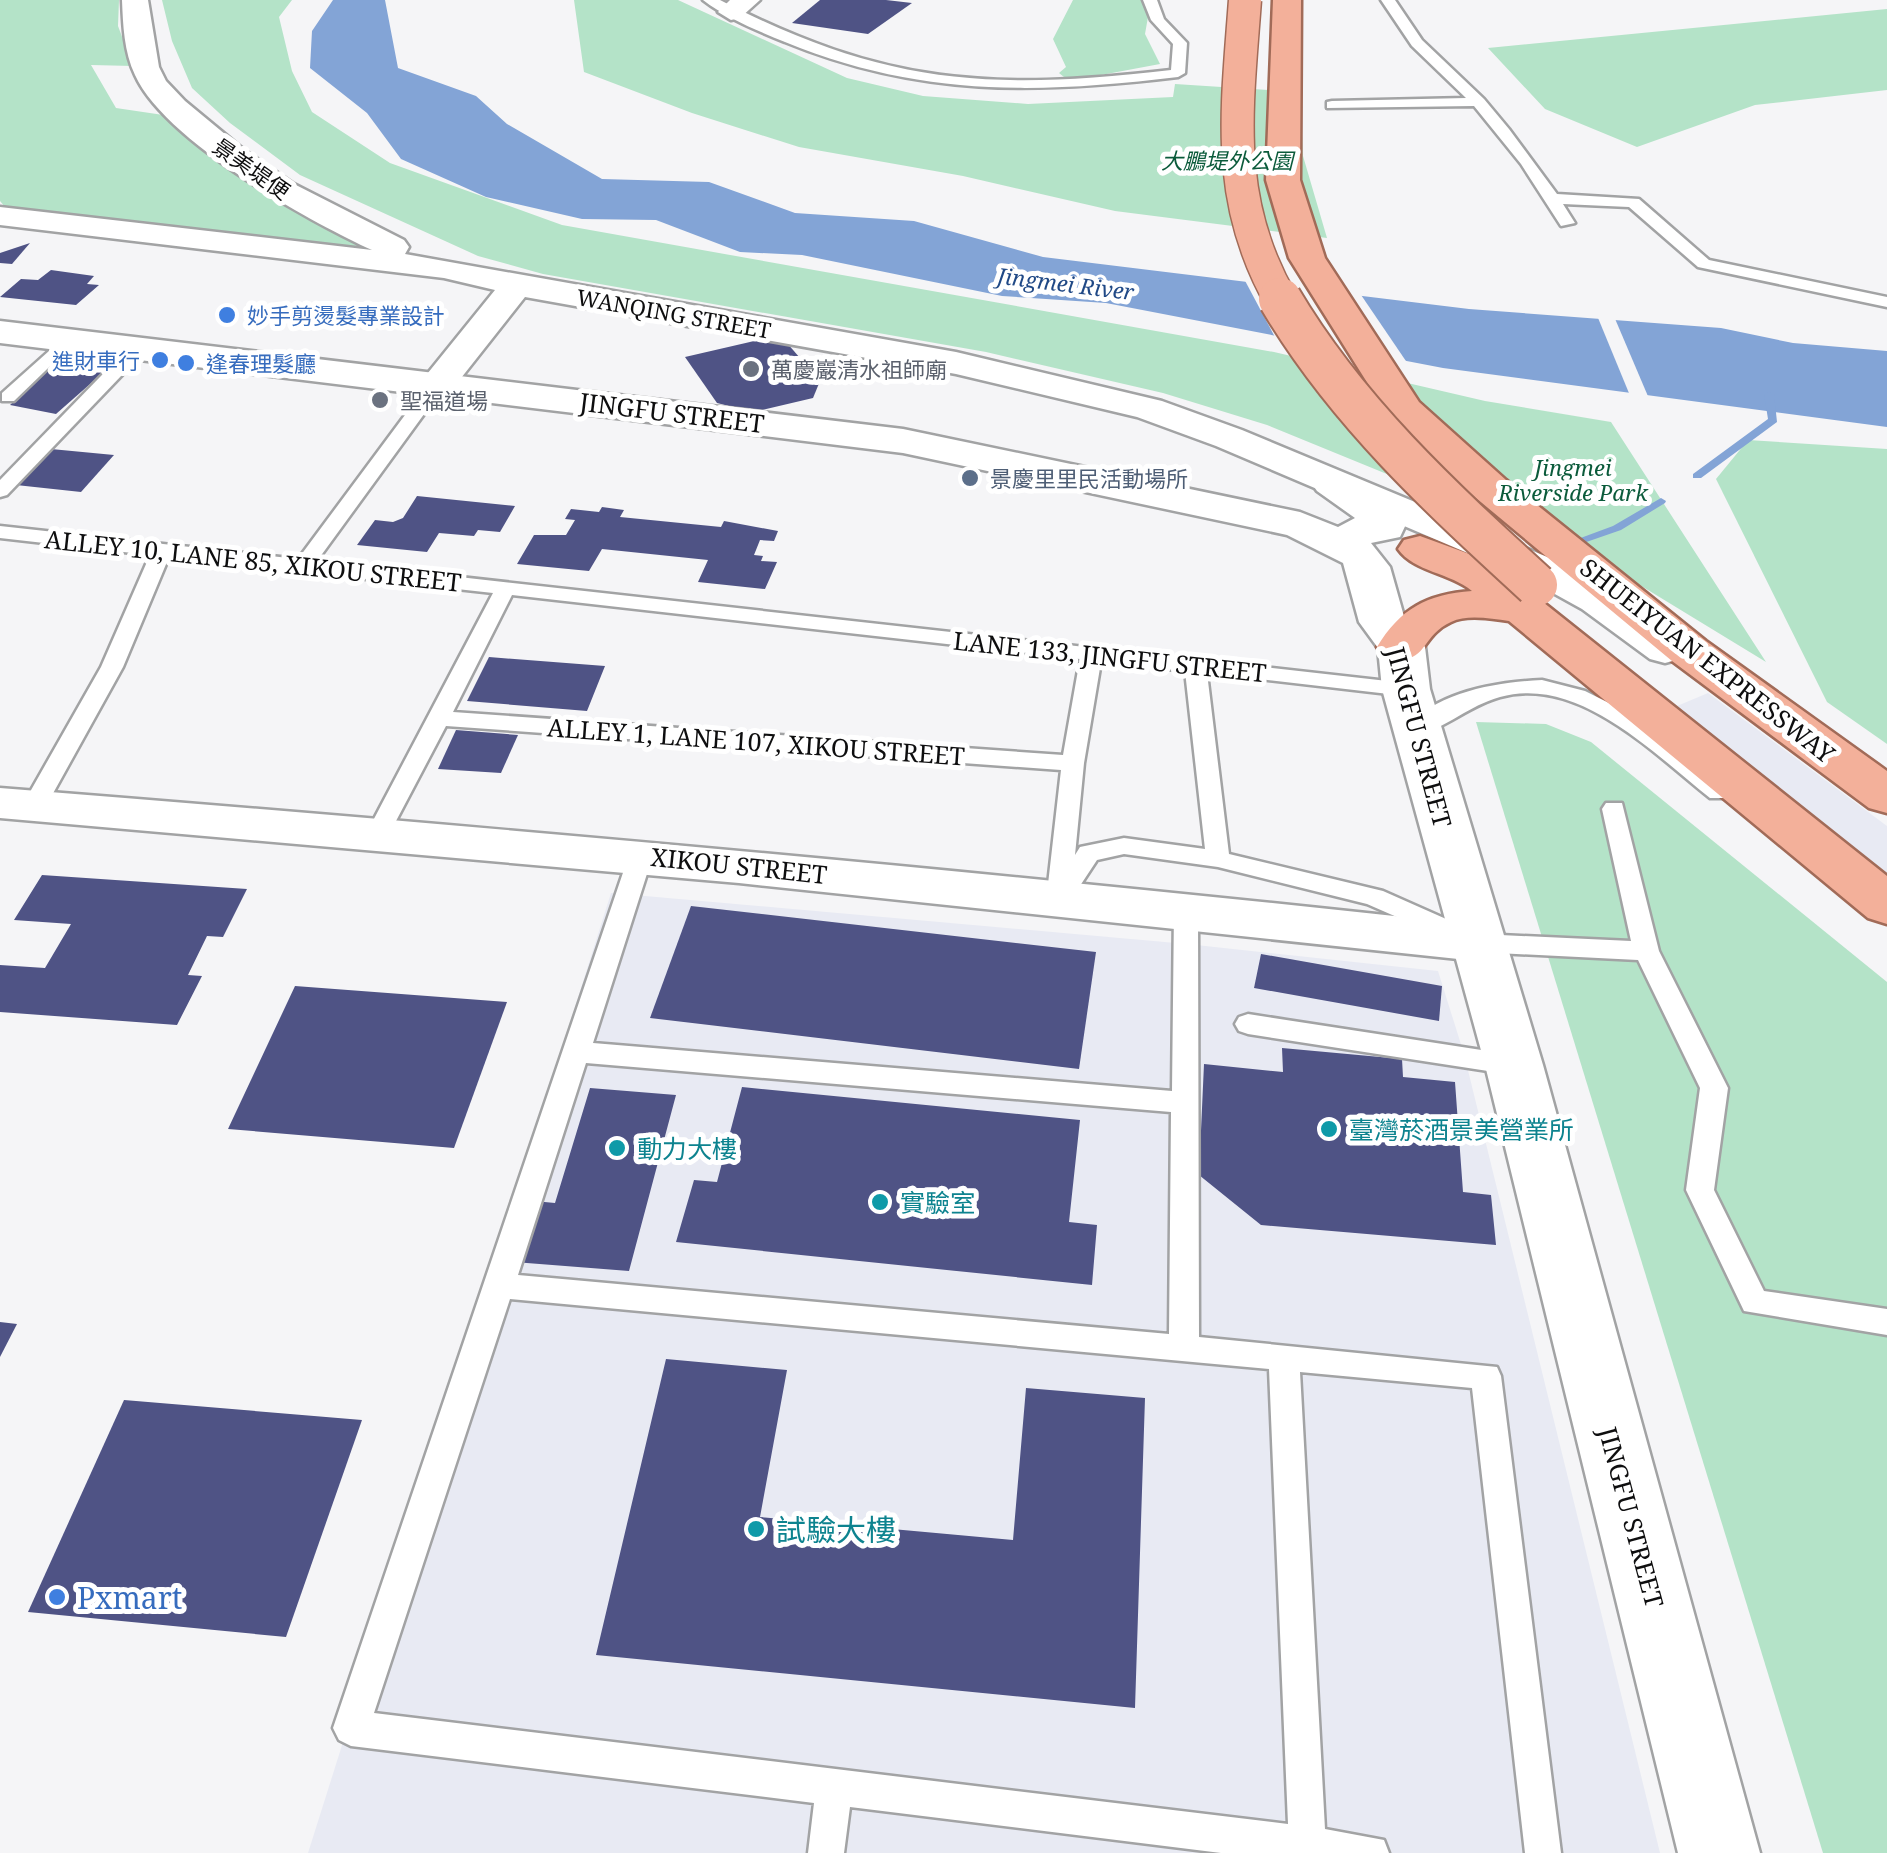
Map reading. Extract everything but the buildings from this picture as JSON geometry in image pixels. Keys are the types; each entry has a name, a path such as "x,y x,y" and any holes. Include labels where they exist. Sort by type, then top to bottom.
{"highway":[{"path":"1245,0 1236,161 1253,246 1277,296 1369,426 1536,586 1696,718 1887,859"},
{"path":"1287,0 1283,180 1308,258 1404,410 1491,489 1689,651 1887,796"},
{"path":"1420,549 1530,589 1576,656 1887,905"},
{"path":"1408,688 1408,630 1440,609 1490,603 1530,589"}],"street":[{"name":"景美堤便","path":"135,0 137,32 150,78 207,136 259,178 313,210 444,268"},
{"name":"WANQING STREET","path":"0,216 444,268 516,285 956,363 1150,409 1330,513 1530,589 1597,600 1887,812"},
{"path":"437,384 516,285"},
{"name":"JINGFU STREET","path":"0,332 903,441 1330,513 1368,567 1382,622 1408,688 1514,1065 1719,1853"},
{"path":"1330,513 1420,549"},
{"name":"XIKOU STREET","path":"17,804 641,856 1186,909 1477,944"}],"lane":[{"path":"729,4 860,66 939,84 1044,88 1178,73 1180,43 1158,20 1150,0"},
{"path":"1388,0 1400,28 1479,102 1567,223"},
{"path":"1332,105 1479,102"},
{"path":"1552,198 1633,202 1704,264 1887,302"},
{"path":"8,397 68,339"},
{"path":"0,492 139,347"},
{"path":"303,566 437,384"},
{"name":"ALLEY 10, LANE 85, XIKOU STREET","path":"0,532 814,624"},
{"path":"17,804 112,667 162,550"},
{"path":"378,834 506,588"},
{"name":"LANE 133, JINGFU STREET","path":"814,624 1408,688"},
{"path":"1058,898 1073,763 1092,654"},
{"path":"1195,666 1218,859"},
{"path":"1408,688 1467,697 1535,685 1594,700 1621,716 1887,926"},
{"name":"ALLEY 1, LANE 107, XIKOU STREET","path":"438,718 1073,763"},
{"path":"1614,809 1646,951 1714,1088 1700,1190 1755,1302 1887,1322"},
{"path":"1058,898 1089,853 1124,846 1218,859 1374,897 1477,944 1646,951"},
{"path":"641,856 351,1728 1371,1853"},
{"path":"1184,1348 1186,909"},
{"path":"1248,1024 1514,1065"},
{"path":"577,1052 1186,1104"},
{"path":"500,1286 1486,1376 1543,1853"},
{"path":"1284,1358 1308,1845"},
{"path":"826,1853 834,1787"}],"shaded area":[{"path":"1708,693 1887,826 1887,890 1658,714"},
{"path":"611,893 1187,944 1438,971 1464,1054 1660,1853 308,1853"}],"green space":[{"path":"0,0 119,0 118,26 133,66 91,65 116,108 170,116 373,249 6,208 0,201"},
{"name":"Jingmei Riverside Park","path":"162,0 292,0 279,17 292,71 312,112 390,163 562,225 1274,352 1485,401 1611,422 1766,662 1602,562 1267,425 1163,393 986,352 543,274 478,256 300,175 230,123 192,88 172,41"},
{"name":"大鵬堤外公園","path":"574,0 678,0 847,78 923,96 1028,104 1173,97 1175,84 1300,92 1303,156 1327,238 1115,211 963,176 799,147 692,113 584,72"},
{"path":"1073,0 1151,0 1145,34 1160,64 1069,81 1059,73 1066,67 1053,39"},
{"path":"1887,9 1887,90 1755,105 1637,147 1545,109 1488,48"},
{"path":"1748,440 1887,449 1887,744 1827,702 1716,479"},
{"path":"1476,722 1546,724 1591,742 1887,982 1887,1853 1823,1853"}],"water":[{"name":"Jingmei River","path":"333,0 385,0 398,68 476,96 507,124 602,179 709,182 795,213 914,221 1043,257 1469,309 1721,328 1793,343 1887,351 1887,427 1443,368 1106,303 1002,296 802,255 740,252 656,220 582,219 486,197 401,159 367,113 310,68 312,31"}],"pier":[{"path":"1242,275 1357,289 1410,367 1277,341"},
{"path":"1596,313 1613,314 1650,401 1631,398"}],"waterway":[{"path":"1697,476 1773,420 1769,394"},
{"path":"1565,546 1617,528 1661,501"}],"place":[{"name":"妙手剪燙髮專業設計","path":"227,315"},
{"name":"進財車行","path":"160,360"},
{"name":"逢春理髮廳","path":"186,363"},
{"name":"萬慶巖清水祖師廟","path":"751,369"},
{"name":"聖福道場","path":"380,400"},
{"name":"景慶里里民活動場所","path":"970,478"},
{"name":"臺灣菸酒景美營業所","path":"1329,1129"},
{"name":"動力大樓","path":"617,1148"},
{"name":"實驗室","path":"880,1202"},
{"name":"試驗大樓","path":"756,1529"},
{"name":"Pxmart","path":"57,1597"}]}
